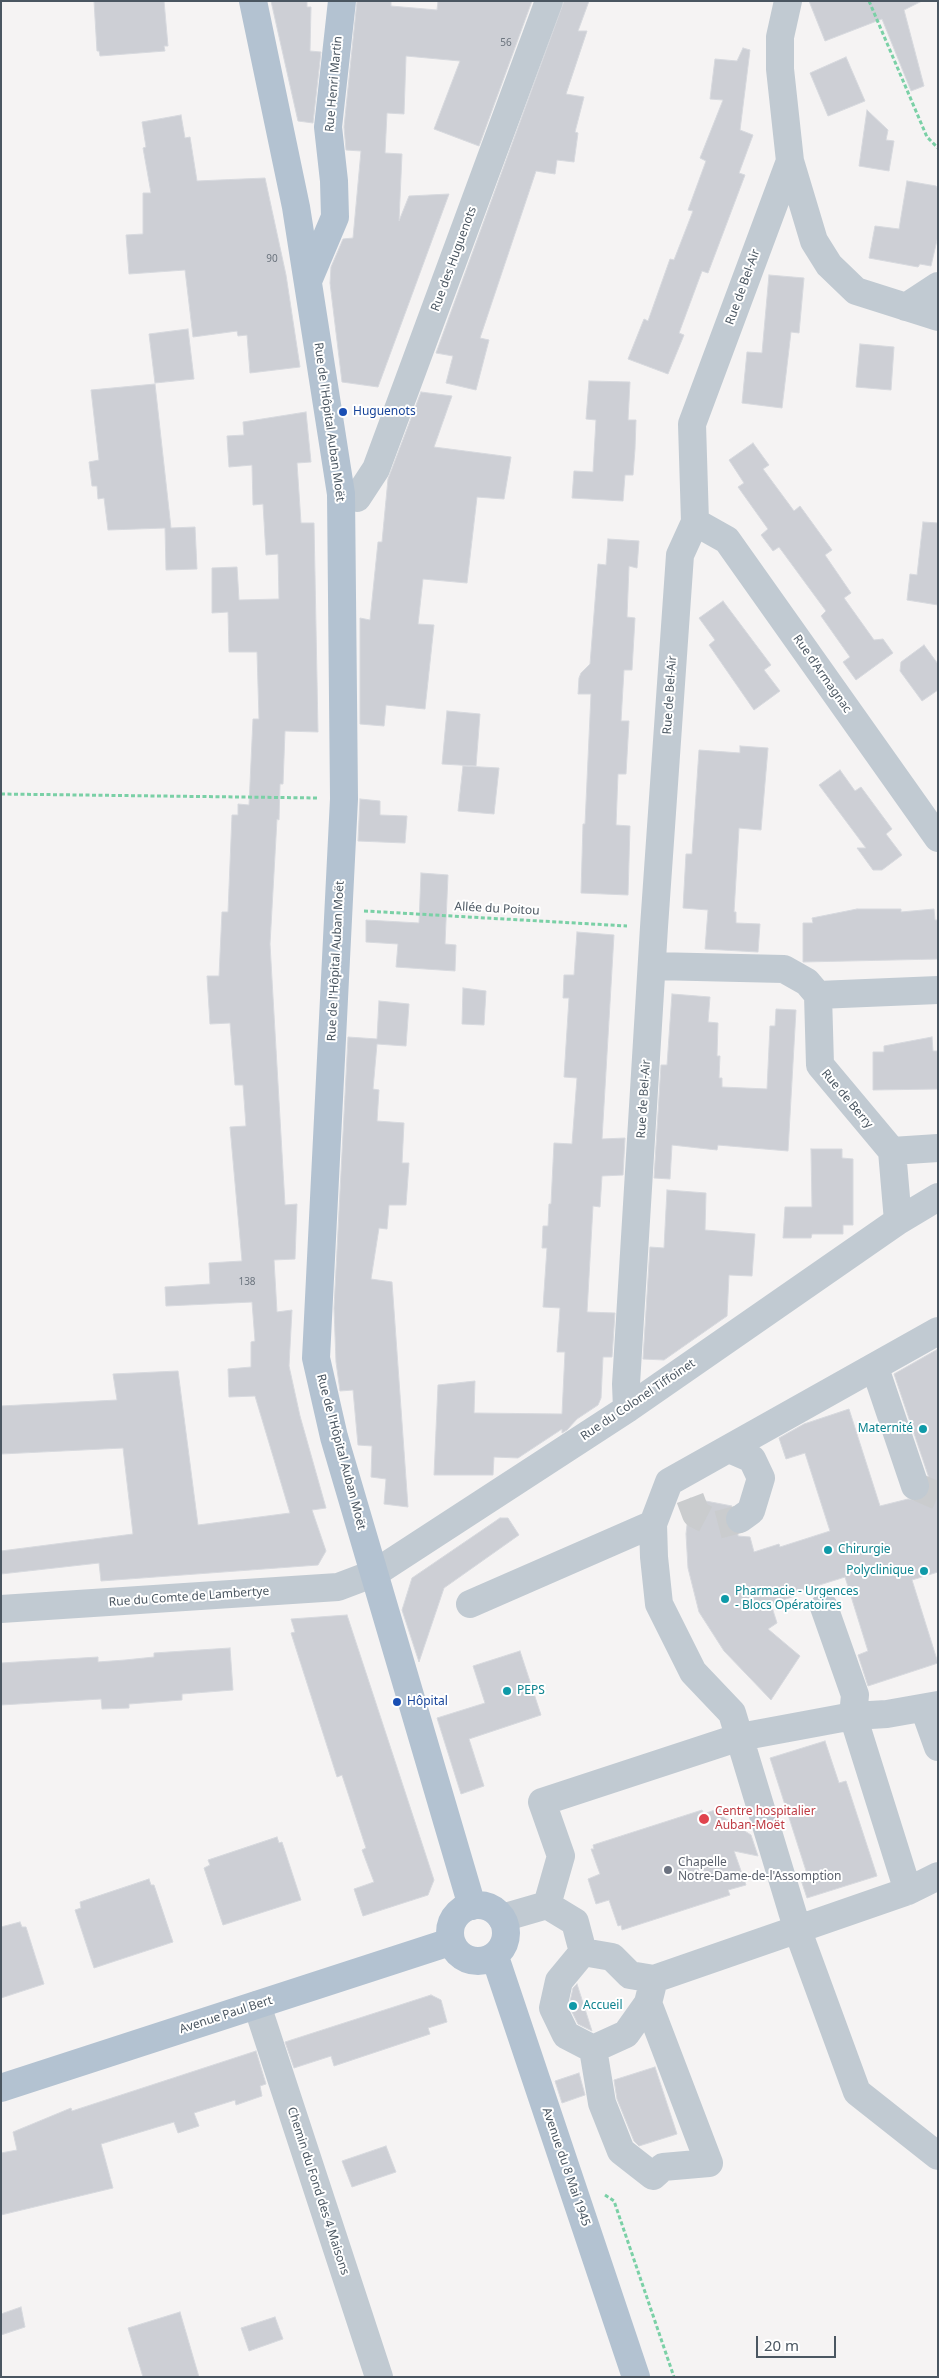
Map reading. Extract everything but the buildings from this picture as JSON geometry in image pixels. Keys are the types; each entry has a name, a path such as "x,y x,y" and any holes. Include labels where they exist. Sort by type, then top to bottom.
{"main road":[{"name":"Rue de l'Hôpital Auban Moët","path":"253,1 296,207 341,494 344,799 316,1358 334,1437 472,1906"},
{"name":"Rue Henri Martin","path":"308,281 336,217 328,127 342,1"},
{"path":"472,1906 489,1907 502,1918 506,1927 506,1940 495,1957 485,1961 472,1961 463,1958 455,1951 450,1942 450,1927 454,1918 463,1909 472,1906"},
{"name":"Avenue Paul Bert","path":"1,2088 450,1942"},
{"name":"Avenue du 8 Mai 1945","path":"495,1957 636,2377"}],"street":[{"name":"Rue des Huguenots","path":"341,494 357,498 376,468 549,1"},
{"name":"Rue de Bel-Air","path":"627,1409 626,1384 654,927 680,555 695,522 692,424 790,161 780,69 780,37 788,1"},
{"path":"790,161 814,241 829,265 856,291 938,317"},
{"path":"906,307 938,286"},
{"name":"Rue d'Armagnac","path":"695,522 727,540 938,838"},
{"path":"653,966 784,969 808,982 818,995 938,990"},
{"name":"Rue de Berry","path":"818,995 820,1066 892,1151"},
{"path":"898,1221 892,1151 938,1148"},
{"name":"Rue du Colonel Tiffoinet","path":"375,1573 627,1409 898,1221 938,1197"},
{"path":"470,1604 654,1524 680,1490 730,1448 938,1331"},
{"path":"875,1368 915,1486"},
{"path":"730,1448 752,1459 761,1478 752,1511 740,1520"},
{"path":"654,1524 654,1557 659,1604 693,1672 732,1713 798,1931 857,2092 938,2156"},
{"name":"Rue du Comte de Lambertye","path":"1,1610 338,1588 375,1573"},
{"path":"824,1607 854,1695 853,1716 908,1891"},
{"path":"547,1905 561,1856 542,1802 740,1737 853,1716 887,1714 931,1707 938,1747"},
{"path":"593,2049 626,2034 651,1991 798,1931 908,1891 938,1876"},
{"path":"502,1918 547,1905 575,1922 583,1952"},
{"path":"583,1952 612,1958 651,1991 709,2163 663,2168 653,2176 621,2151 602,2103 593,2049"},
{"path":"583,1952 559,1981 553,2008 566,2035 593,2049"},
{"name":"Chemin du Fond des 4 Maisons","path":"257,2005 379,2377"}],"path":[{"path":"869,1 927,137 938,148"},
{"path":"1,794 344,799"},
{"name":"Allée du Poitou","path":"338,909 654,927"},
{"path":"575,2195 601,2193 614,2201 674,2377"}],"tunnel":[{"path":"915,1486 938,1496"},
{"path":"690,1498 696,1514 717,1525 740,1519"}],"place":[{"name":"Huguenots","path":"343,412"},
{"name":"Maternité","path":"923,1429"},
{"name":"Chirurgie","path":"828,1550"},
{"name":"Polyclinique","path":"924,1571"},
{"name":"Pharmacie - Urgences - Blocs Opératoires","path":"725,1599"},
{"name":"PEPS","path":"507,1691"},
{"name":"Hôpital","path":"397,1702"},
{"name":"Centre hospitalier Auban-Moët","path":"704,1819"},
{"name":"Chapelle Notre-Dame-de-l'Assomption","path":"668,1870"},
{"name":"Accueil","path":"573,2006"}]}
